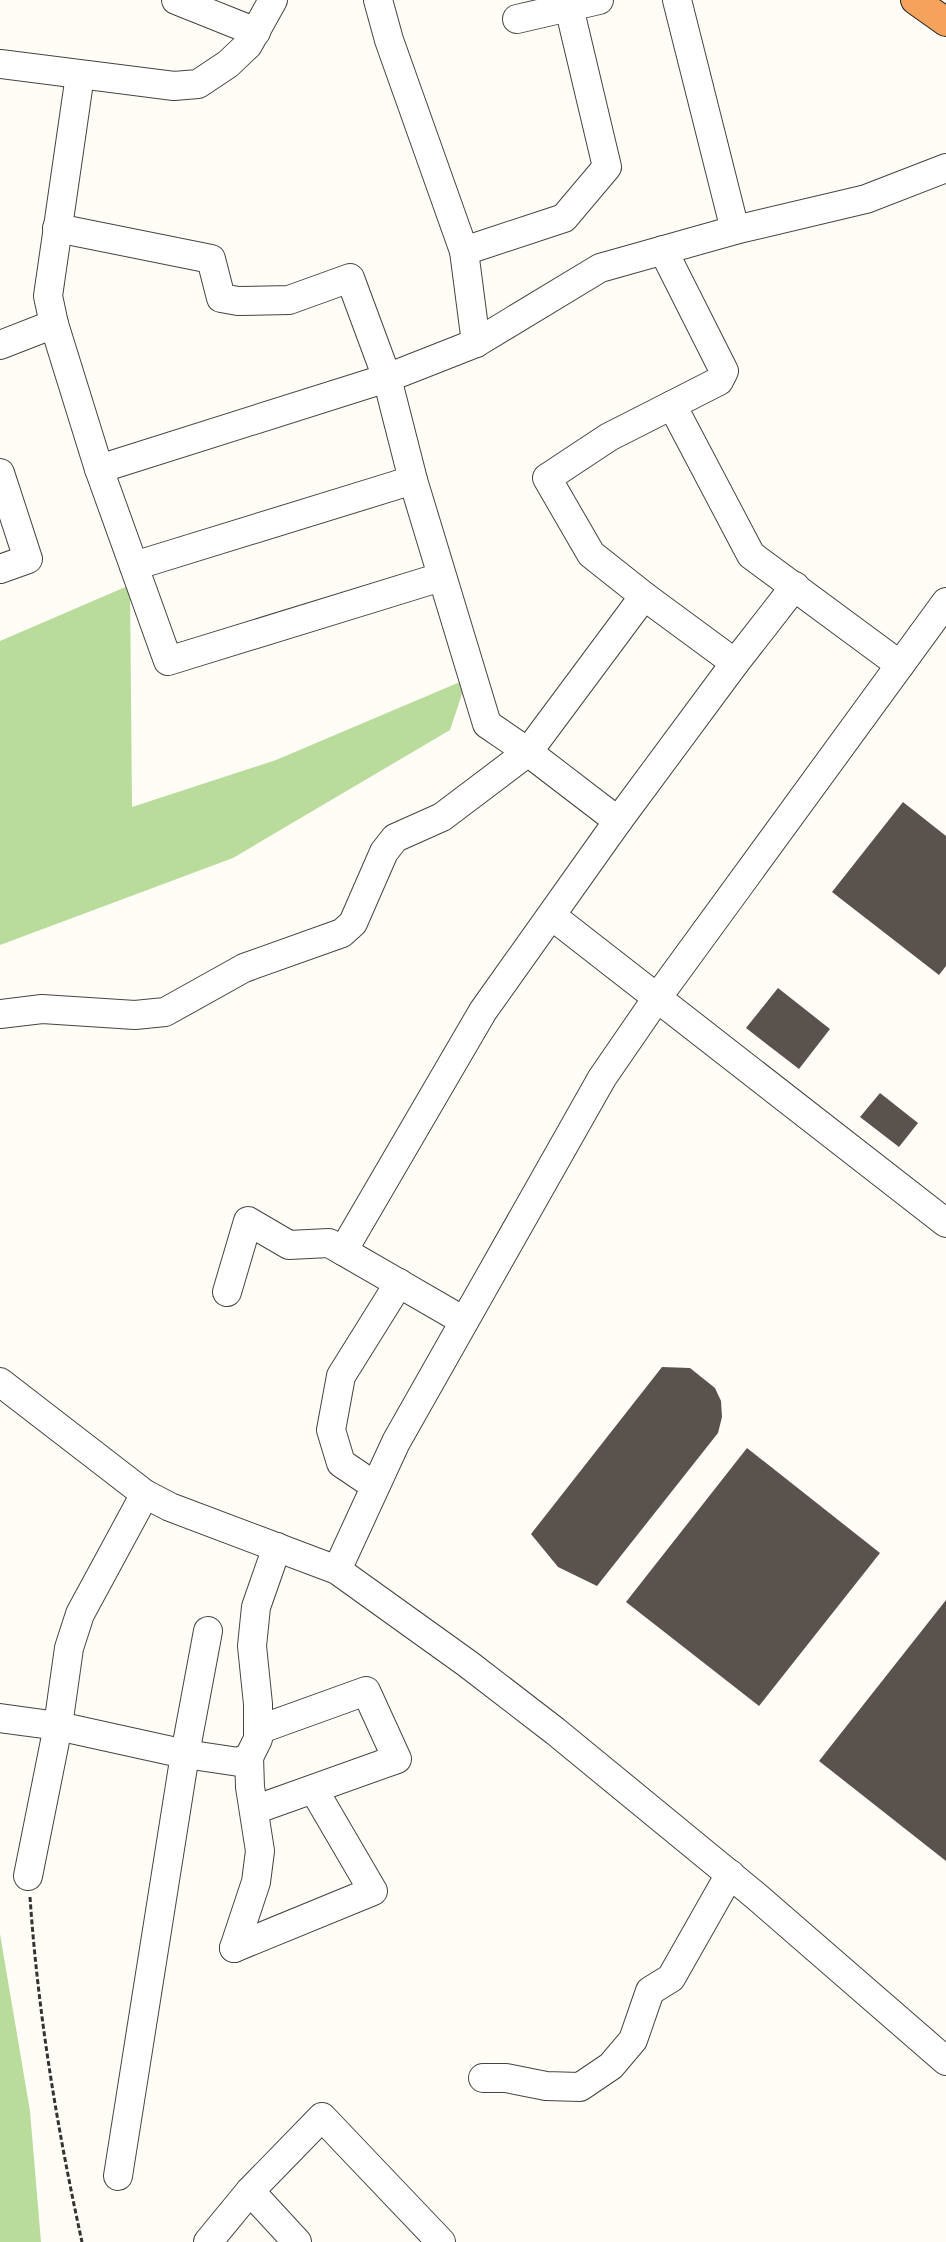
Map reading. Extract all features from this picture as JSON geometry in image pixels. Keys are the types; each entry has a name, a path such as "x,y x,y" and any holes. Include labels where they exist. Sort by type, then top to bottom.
{"highway":[{"path":"916,0 946,22"}],"street":[{"path":"176,0 256,32"},
{"path":"0,64 174,86 198,84 228,64 248,45 273,0"},
{"path":"378,0 389,40 464,251 476,343"},
{"path":"517,19 598,0"},
{"path":"677,0 735,230"},
{"path":"464,251 564,218 607,167 569,7"},
{"path":"80,75 48,296 54,324 99,469 168,662 441,577"},
{"path":"99,469 387,378 476,343 600,268 735,230 866,199 946,168"},
{"path":"57,228 211,259 221,298 238,301 289,300 350,278 387,378 413,480 441,577 487,724 528,752 618,821"},
{"path":"663,250 724,370 719,380 609,437 547,478 591,554 644,596 735,663"},
{"path":"0,345 54,324"},
{"path":"672,405 751,555 900,665"},
{"path":"0,473 28,559 0,569"},
{"path":"134,566 413,480"},
{"path":"343,1251 483,1011 618,821 735,663 795,586"},
{"path":"0,1014 42,1009 135,1015 165,1012 244,968 342,934 354,923 384,852 396,838 442,817 528,752 644,596"},
{"path":"337,1570 396,1442 602,1078 657,998 946,602"},
{"path":"552,916 946,1223"},
{"path":"227,1292 248,1221 289,1245 328,1243 464,1321"},
{"path":"375,1486 341,1463 331,1430 340,1376 399,1283"},
{"path":"0,1382 145,1494 170,1507 337,1570 468,1664 555,1731 730,1874 946,2061"},
{"path":"28,1876 58,1726 69,1648 80,1614 145,1494"},
{"path":"277,1547 256,1607 252,1646 258,1704 258,1739 249,1757 250,1788 260,1851 256,1882 234,1948 373,1891 314,1790"},
{"path":"118,2176 185,1754 208,1631"},
{"path":"254,1810 397,1759 366,1692 258,1730"},
{"path":"0,1718 58,1726 185,1754 239,1762 249,1757"},
{"path":"483,2078 506,2078 546,2086 580,2088 611,2066 632,2040 650,1991 670,1978 730,1874"},
{"path":"208,2242 250,2191 322,2117 441,2242"},
{"path":"250,2191 297,2242"}],"path":[{"path":"28,1876 37,1990 66,2171 82,2242"}],"green space":[{"path":"130,585 132,807 276,760 467,679 450,730 233,858 0,945 0,641"},
{"path":"0,1934 30,2111 41,2242 0,2242"}],"building":[{"path":"903,802 946,836 946,966 939,975 832,892"},
{"path":"778,988 830,1029 799,1069 746,1028"},
{"path":"880,1093 918,1123 899,1147 860,1117"},
{"path":"662,1367 690,1368 715,1388 721,1401 722,1417 718,1433 597,1586 558,1567 531,1534"},
{"path":"747,1448 880,1553 759,1706 626,1602"},
{"path":"946,1600 946,1861 819,1761"}]}
